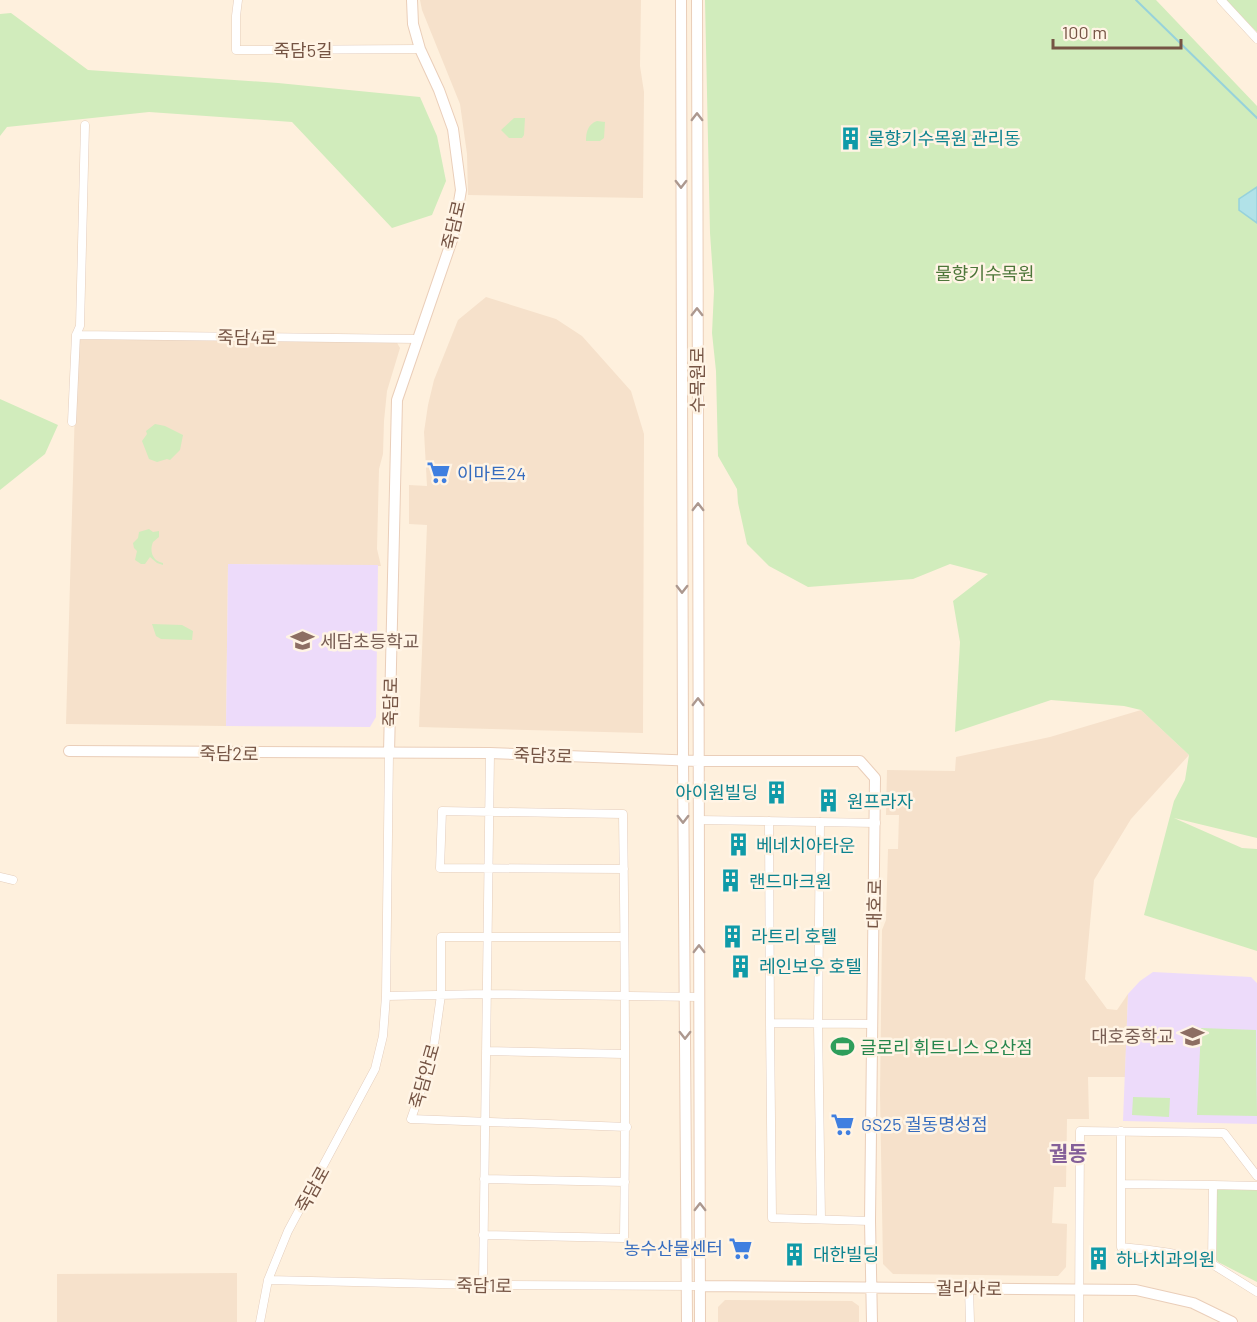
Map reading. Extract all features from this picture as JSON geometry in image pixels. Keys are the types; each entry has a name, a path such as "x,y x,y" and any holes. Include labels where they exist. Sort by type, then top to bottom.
{"street":[{"name":"죽담5길","path":"238,0 236,50 420,49"},
{"name":"죽담로","path":"260,1322 268,1280 288,1231 375,1069 383,1035 386,996 397,400 453,237 461,190 453,129 439,90 420,49 413,24 412,0"},
{"name":"수목원로","path":"681,0 687,1322"},
{"name":"수목원로","path":"697,0 700,1322"},
{"path":"1221,0 1257,39"},
{"path":"72,422 76,335 80,326 86,125"},
{"name":"죽담4로","path":"76,335 418,339"},
{"name":"죽담2로","path":"69,751 389,753"},
{"name":"죽담3로","path":"389,753 490,753 698,761"},
{"path":"483,1285 490,753"},
{"name":"대호로","path":"698,761 860,761 875,778 870,1221 872,1322"},
{"path":"483,1235 624,1238 627,1127 624,1054 625,995 624,869 623,814 442,811 440,868 624,869"},
{"path":"698,820 876,823"},
{"path":"769,821 772,1218 870,1221"},
{"path":"820,822 818,1024 821,1219"},
{"path":"0,877 13,880"},
{"name":"죽담안로","path":"624,937 441,937 441,995 432,1059 411,1119 627,1127"},
{"path":"386,996 487,994 699,997"},
{"path":"770,1023 873,1024"},
{"path":"486,1051 624,1054"},
{"path":"1079,1322 1080,1131 1224,1132 1257,1176"},
{"path":"1121,1131 1121,1247 1170,1252 1192,1257 1212,1264 1257,1292"},
{"path":"484,1179 625,1182"},
{"path":"1121,1184 1257,1186"},
{"path":"1212,1264 1213,1185"},
{"name":"죽담1로","path":"268,1280 483,1285 700,1286"},
{"name":"궐리사로","path":"700,1286 1136,1290 1193,1303 1232,1322"},
{"path":"969,1288 970,1322"}],"shaded area":[{"path":"420,0 641,0 640,66 644,92 643,198 468,195 467,154 460,104"},
{"path":"486,297 556,319 582,336 631,391 644,434 643,733 419,727 427,525 409,524 409,485 427,486 424,432 428,405 434,380 458,320"},
{"path":"77,336 396,341 400,348 387,391 383,454 379,469 377,549 381,566 228,564 226,726 66,724"},
{"name":"세담초등학교","path":"228,564 378,565 376,717 370,727 226,726"},
{"path":"1141,710 1189,755 1131,819 1094,880 1085,979 1107,1009 1117,1010 1128,994 1125,1077 1088,1077 1089,1119 1067,1119 1066,1187 1054,1187 1052,1223 1067,1224 1066,1267 1058,1276 893,1274 883,1264 880,1095 882,930 886,920 888,849 898,849 899,815 886,815 887,770 955,771 956,757 1050,737"},
{"name":"대호중학교","path":"1153,972 1251,977 1257,983 1257,1124 1123,1121 1128,994 1140,981"},
{"path":"237,1273 237,1322 57,1322 57,1274"},
{"path":"725,1300 852,1301 859,1306 859,1322 718,1322 718,1307"}],"green space":[{"name":"물향기수목원","path":"705,0 1156,0 1257,106 1257,838 1174,818 1242,848 1257,849 1257,951 1144,915 1174,801 1185,780 1189,755 1141,710 1124,706 1051,700 955,732 960,642 953,601 988,574 950,564 913,579 808,587 769,566 747,544 737,489 718,456 716,371 712,333 714,291 710,233"},
{"path":"1226,0 1257,0 1257,32"},
{"path":"11,13 88,70 278,83 420,97 437,136 446,181 432,215 392,228 292,122 149,112 7,127 0,136 0,14"},
{"path":"514,118 525,118 522,138 509,138 501,130"},
{"path":"597,121 605,122 604,138 600,141 586,141 588,129"},
{"path":"0,399 58,425 45,454 0,490"},
{"path":"155,424 183,435 180,450 170,460 157,462 149,459 142,441 147,434 146,431"},
{"path":"149,529 153,532 159,531 159,537 153,542 152,553 154,558 163,565 150,557 145,564 135,560 137,551 133,543 138,538 139,532"},
{"path":"152,624 182,625 193,631 192,640 161,639 156,636"},
{"path":"1201,1028 1256,1030 1257,1116 1197,1115"},
{"path":"1133,1097 1170,1098 1169,1117 1132,1115"},
{"path":"1219,1188 1257,1189 1257,1282 1216,1259 1217,1190"}],"water":[{"path":"1257,187 1257,223 1239,210 1239,199"}],"waterway":[{"path":"1136,0 1257,118"}],"place":[{"name":"물향기수목원 관리동","path":"850,138"},
{"name":"이마트24","path":"439,473"},
{"name":"세담초등학교","path":"302,641"},
{"name":"아이원빌딩","path":"776,792"},
{"name":"원프라자","path":"829,801"},
{"name":"베네치아타운","path":"738,845"},
{"name":"랜드마크원","path":"731,881"},
{"name":"라트리 호텔","path":"733,936"},
{"name":"레인보우 호텔","path":"741,966"},
{"name":"대호중학교","path":"1192,1036"},
{"name":"글로리 휘트니스 오산점","path":"842,1047"},
{"name":"GS25 궐동명성점","path":"843,1124"},
{"name":"농수산물센터","path":"741,1248"},
{"name":"대한빌딩","path":"795,1254"},
{"name":"하나치과의원","path":"1098,1259"}],"district":[{"name":"궐동","path":"1068,1152"}]}
